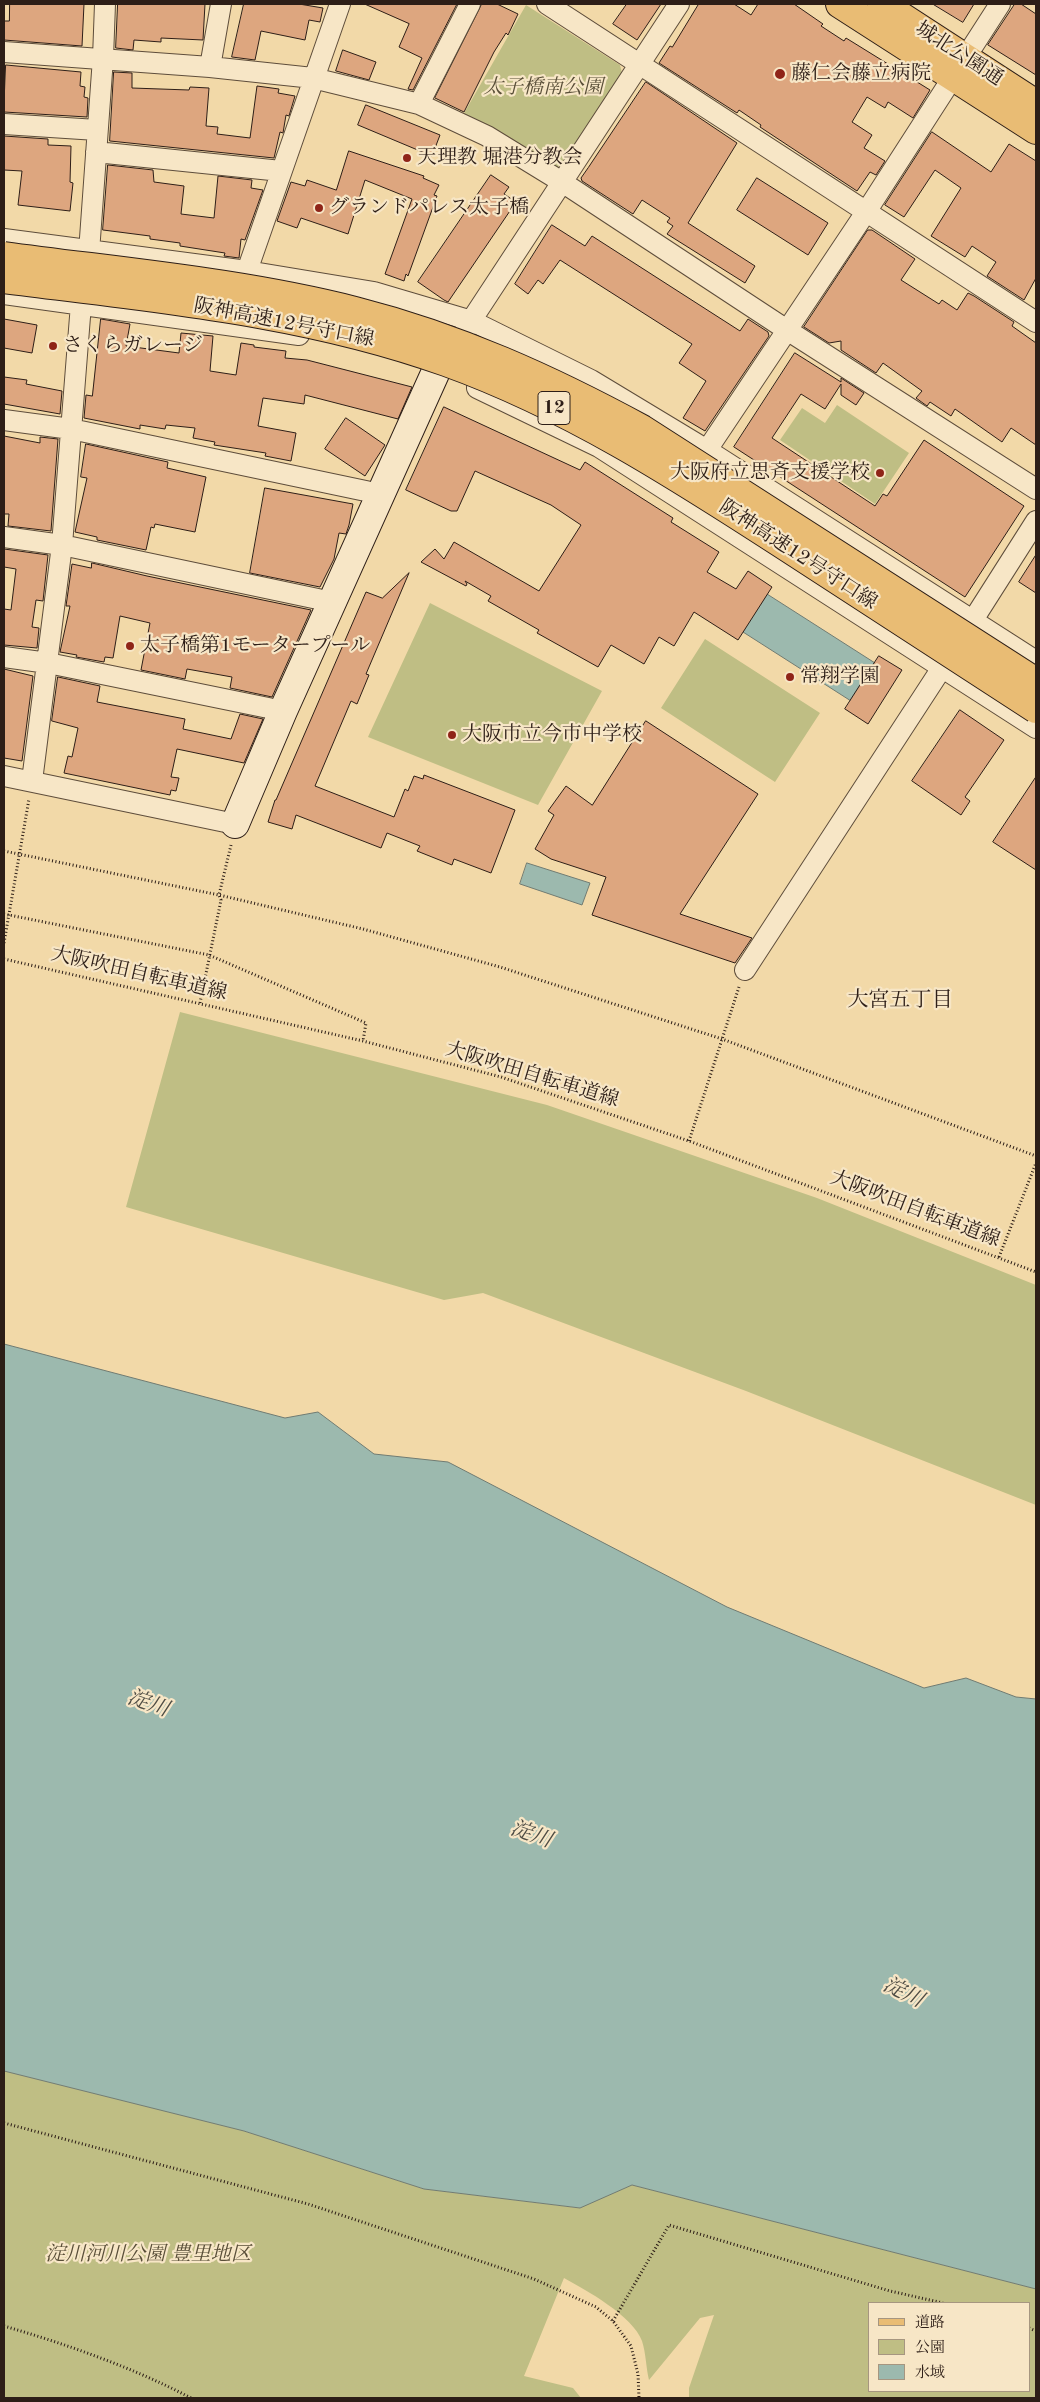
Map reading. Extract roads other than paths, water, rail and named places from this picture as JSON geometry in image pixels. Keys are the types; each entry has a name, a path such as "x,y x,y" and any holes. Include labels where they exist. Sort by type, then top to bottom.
{"main road":[{"name":"城北公園通","path":"840,4 954,75 1036,130"},
{"name":"城北公園通","path":"882,4 954,75 1036,104"},
{"name":"阪神高速12号守口線","path":"4,256 255,291 310,301 398,323 503,360 589,400 642,429 1036,682"},
{"name":"阪神高速12号守口線","path":"4,279 258,314 300,322 392,344 495,381 554,408 630,448 1036,709"}],"street":[{"path":"32,781 62,545 82,304 89,252 105,4"},
{"path":"210,67 221,4"},
{"path":"247,271 340,4"},
{"path":"419,104 470,4"},
{"path":"548,4 1036,322"},
{"path":"4,776 235,824 283,710 438,369 472,321 679,4"},
{"path":"707,450 866,212 1000,4"},
{"path":"4,52 210,67 313,78 419,104 487,136 562,182 787,330 1036,489"},
{"path":"4,124 97,130"},
{"path":"96,152 281,171"},
{"path":"4,239 89,252 247,271 374,292 472,321 591,380 707,450 1036,661"},
{"path":"4,294 344,342 438,369 599,447 1036,728"},
{"path":"4,420 71,428 380,494"},
{"path":"745,970 1036,521"},
{"path":"4,538 62,545 332,602"},
{"path":"4,657 48,663 283,710"}],"water":[{"path":"767,594 875,663 851,701 743,632"},
{"path":"527,863 590,883 582,905 520,884"},
{"name":"淀川","path":"4,1344 285,1418 318,1412 374,1454 448,1462 727,1607 924,1688 966,1678 1016,1697 1036,1699 1036,2289 632,2185 580,2208 424,2189 244,2131 4,2071"}],"place":[{"name":"藤仁会藤立病院","path":"780,74"},
{"name":"天理教 堀港分教会","path":"407,158"},
{"name":"グランドパレス太子橋","path":"319,208"},
{"name":"さくらガレージ","path":"53,346"},
{"name":"大阪府立思斉支援学校","path":"880,473"},
{"name":"太子橋第1モータープール","path":"130,646"},
{"name":"常翔学園","path":"790,677"},
{"name":"大阪市立今市中学校","path":"452,735"}],"district":[{"name":"大宮五丁目","path":"900,1000"}],"park label":[{"name":"太子橋南公園","path":"543,88"},
{"name":"淀川河川公園 豊里地区","path":"148,2255"}]}
